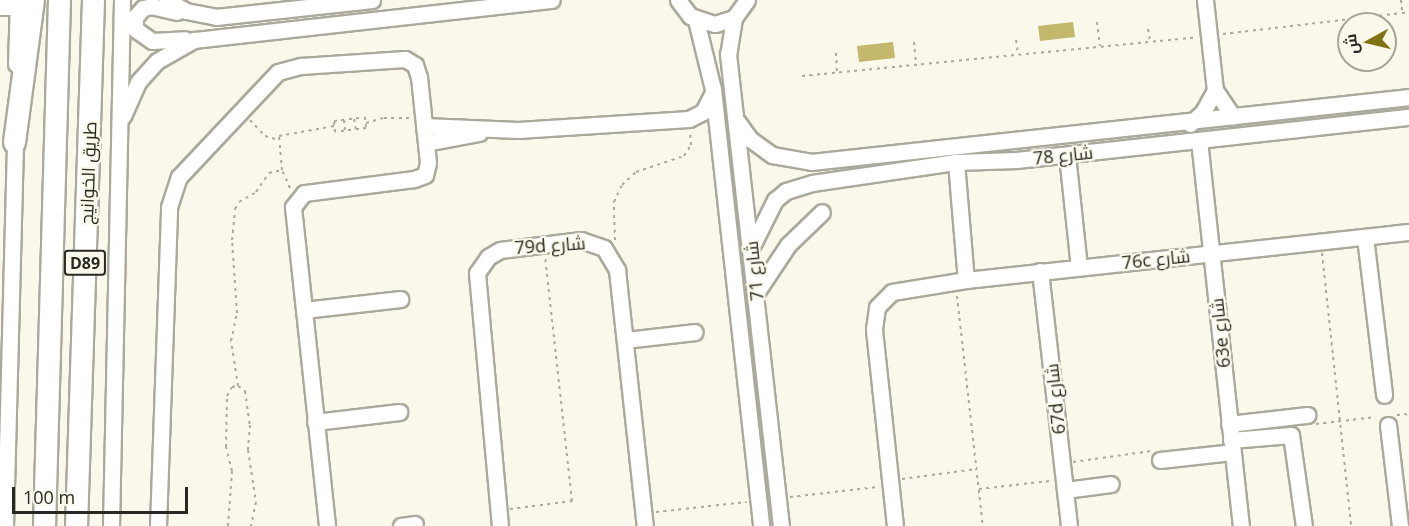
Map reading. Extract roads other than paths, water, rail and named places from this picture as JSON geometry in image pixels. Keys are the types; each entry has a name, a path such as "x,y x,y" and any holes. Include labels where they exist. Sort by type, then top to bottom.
{"highway":[{"name":"طريق الخوانيج","path":"44,526 59,0"},
{"name":"طريق الخوانيج","path":"76,526 93,0"},
{"path":"14,142 23,2"}],"street":[{"path":"111,526 122,0"},
{"path":"167,0 201,15"},
{"path":"372,0 230,17 146,6 137,13 135,25 141,37 152,41 552,0"},
{"path":"1205,0 1215,90 1233,117"},
{"path":"676,1 696,20 715,24 745,6"},
{"path":"0,7 23,2"},
{"name":"شارع 71","path":"745,6 728,54 782,526"},
{"name":"شارع 71","path":"696,20 713,89 760,526"},
{"path":"119,130 132,94 157,61 181,45 207,37"},
{"path":"158,526 170,207 179,177 266,81 293,67 405,59 418,70 428,169 420,178 308,192 297,197 293,207 327,526"},
{"path":"689,120 708,105 713,89"},
{"path":"1137,147 1133,143 1135,137 1194,122 1215,90"},
{"name":"شارع 78","path":"737,121 760,148 798,162 1194,122 1409,97"},
{"name":"شارع 78","path":"751,248 767,211 786,191 799,185 956,162 1067,155 1409,117"},
{"path":"424,122 518,130 689,120 708,128 718,139"},
{"path":"426,143 489,129"},
{"path":"1005,160 1018,152 1058,144 1059,135"},
{"name":"63e شارع","path":"1199,140 1241,526"},
{"path":"5,526 11,349 14,142"},
{"path":"1067,155 1079,267"},
{"path":"956,162 961,281"},
{"path":"756,293 788,245 822,212"},
{"name":"76c شارع","path":"895,526 874,318 884,298 903,288 1409,232"},
{"path":"1365,237 1384,395"},
{"name":"79d شارع","path":"499,518 475,279 484,261 494,253 543,244 593,242 609,252 617,270 645,520"},
{"name":"67d شارع","path":"1040,272 1070,526"},
{"path":"304,310 400,299"},
{"path":"625,340 695,332"},
{"path":"0,366 11,349"},
{"path":"315,422 399,412"},
{"path":"1229,424 1307,420"},
{"path":"1388,425 1400,526"},
{"path":"1156,456 1232,446 1291,435 1304,526"},
{"path":"0,442 8,460"},
{"path":"1065,484 1111,484"}]}
